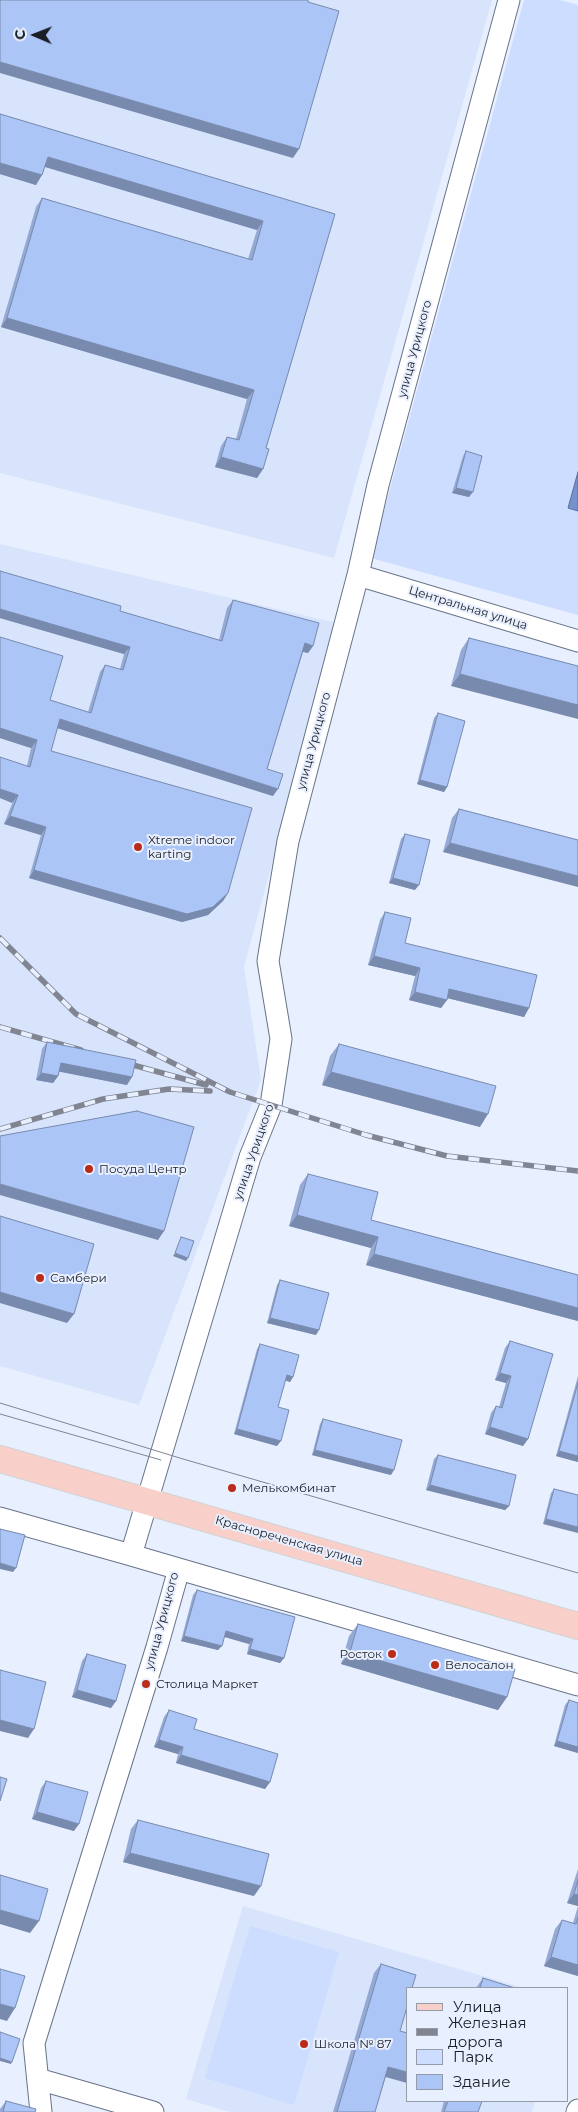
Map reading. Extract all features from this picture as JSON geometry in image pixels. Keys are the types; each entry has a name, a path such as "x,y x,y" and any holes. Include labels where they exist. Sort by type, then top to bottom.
{"main road":[{"name":"Краснореченская улица","path":"0,1458 578,1626"}],"street":[{"name":"улица Урицкого","path":"41,2112 34,2043 157,1647 179,1569 131,1555 250,1157 271,1105 281,1039 268,961 288,841 358,575 378,485 509,0"},
{"name":"Центральная улица","path":"358,575 578,641"},
{"path":"0,1518 131,1555"},
{"path":"179,1569 578,1685"},
{"path":"38,2079 153,2112"}],"shaded area":[{"path":"0,0 492,0 334,558 0,473"},
{"path":"0,544 337,623 244,967 261,1080 139,1405 0,1366"},
{"name":"Школа № 87","path":"243,1906 521,1987 406,1987 406,2102 535,2102 532,2112 230,2112 186,2099"}],"green space":[{"path":"524,0 560,0 578,5 578,615 371,558"},
{"path":"250,1926 339,1952 294,2105 205,2078"}],"water":[{"path":"578,472 578,511 568,508"}],"building":[{"path":"0,0 308,0 308,2 339,11 299,149 0,62"},
{"path":"0,114 335,214 266,448 269,449 263,469 221,457 227,437 239,440 254,390 7,318 42,198 252,260 263,221 48,157 42,175 0,163"},
{"path":"466,451 482,456 473,492 456,488"},
{"path":"0,571 121,606 120,611 222,641 233,600 319,623 313,646 305,643 267,769 283,774 278,789 60,719 51,751 252,808 228,893 213,907 187,914 34,870 46,827 10,816 18,795 0,789 0,757 30,767 37,740 0,728 0,637 63,656 50,700 91,713 105,665 123,670 130,647 0,609"},
{"path":"469,638 578,666 578,705 460,674"},
{"path":"438,713 465,721 447,787 420,780"},
{"path":"459,809 578,840 578,876 450,843"},
{"path":"405,834 430,840 419,885 393,878"},
{"path":"385,912 411,918 405,943 537,975 529,1008 449,989 447,1000 415,992 420,968 374,956"},
{"path":"47,1042 136,1060 132,1077 61,1063 58,1076 41,1073"},
{"path":"339,1044 496,1086 488,1114 331,1072"},
{"name":"Посуда Центр","path":"137,1111 194,1127 164,1231 0,1184 0,1136"},
{"path":"308,1174 378,1192 371,1220 578,1275 578,1308 374,1254 378,1237 297,1215"},
{"name":"Самбери","path":"0,1216 94,1244 74,1314 0,1292"},
{"path":"181,1237 194,1241 188,1258 175,1253"},
{"path":"280,1280 329,1293 319,1330 270,1318"},
{"path":"510,1341 553,1354 528,1439 490,1427 496,1406 502,1408 511,1376 500,1373"},
{"path":"260,1344 299,1355 293,1377 287,1375 278,1407 289,1410 281,1441 237,1429"},
{"path":"578,1383 578,1456 559,1451"},
{"path":"323,1419 402,1440 394,1470 315,1450"},
{"path":"438,1455 516,1475 509,1506 430,1485"},
{"path":"554,1489 578,1495 578,1527 546,1519"},
{"path":"0,1529 25,1535 16,1568 0,1563"},
{"path":"197,1590 295,1617 284,1658 250,1649 253,1639 226,1631 222,1646 184,1636"},
{"path":"358,1624 515,1669 507,1697 350,1652"},
{"path":"87,1654 126,1665 116,1701 77,1690"},
{"path":"0,1670 46,1682 34,1729 0,1720"},
{"path":"569,1700 578,1703 578,1747 557,1741"},
{"path":"169,1710 197,1719 194,1729 278,1754 270,1782 181,1755 183,1747 159,1740"},
{"path":"0,1777 7,1779 0,1801"},
{"path":"46,1781 88,1792 79,1824 37,1812"},
{"path":"138,1820 269,1854 261,1886 130,1853"},
{"path":"0,1875 48,1889 39,1921 0,1910"},
{"path":"578,1880 578,1895 574,1894"},
{"path":"578,1918 578,1965 551,1957 562,1920 576,1924"},
{"path":"381,1964 416,1975 412,1987 406,1987 406,2010 400,2031 406,2033 406,2072 388,2067 375,2112 337,2112"},
{"path":"0,1969 25,1976 15,2008 0,2004"},
{"path":"483,1978 512,1987 480,1987"},
{"path":"0,2032 20,2039 12,2062 0,2058"},
{"path":"6,2101 36,2109 35,2112 3,2112"},
{"path":"448,2102 482,2102 478,2112 444,2112"}],"tram line":[{"path":"0,1403 183,1459 578,1573"},
{"path":"0,1414 161,1460"}],"railway":[{"path":"0,938 76,1014 230,1092 366,1135 447,1156 578,1171"},
{"path":"0,1027 81,1050"},
{"path":"122,1062 206,1085"},
{"path":"0,1129 103,1099 169,1089 210,1091"}],"place":[{"name":"Xtreme indoor karting","path":"138,847"},
{"name":"Посуда Центр","path":"89,1169"},
{"name":"Самбери","path":"40,1278"},
{"name":"Мелькомбинат","path":"232,1488"},
{"name":"Росток","path":"392,1654"},
{"name":"Велосалон","path":"435,1665"},
{"name":"Столица Маркет","path":"146,1684"},
{"name":"Школа № 87","path":"304,2044"}]}
